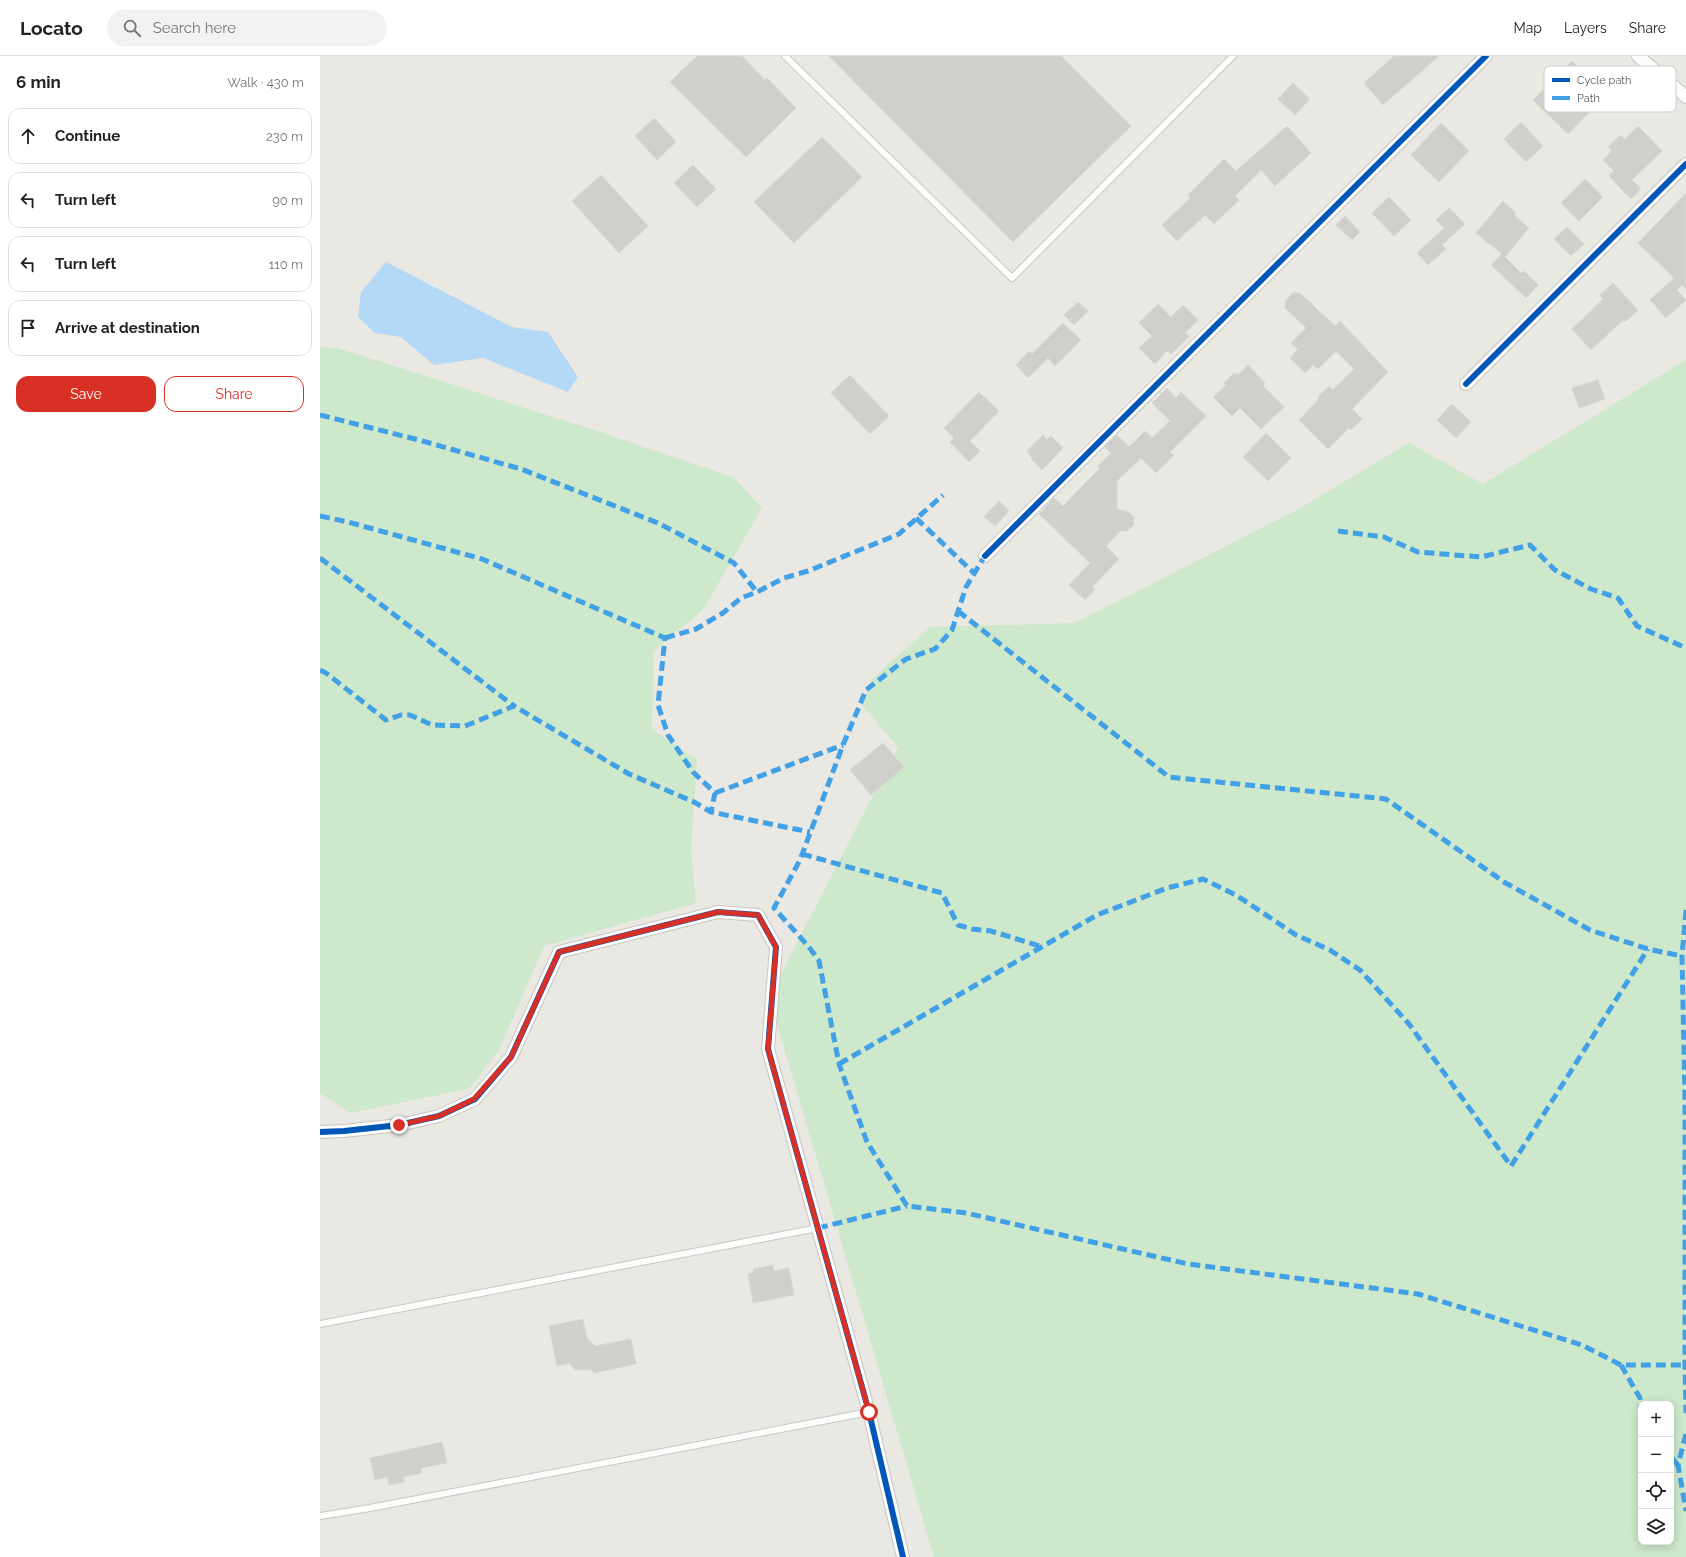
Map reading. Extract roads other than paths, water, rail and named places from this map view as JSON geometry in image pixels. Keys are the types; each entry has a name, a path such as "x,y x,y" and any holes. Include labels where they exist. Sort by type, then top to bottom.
{"street":[{"path":"984,556 1486,56"},
{"path":"1638,56 1650,66"},
{"path":"1676,88 1686,97"},
{"path":"1466,384 1686,164"},
{"path":"320,1132 399,1125 439,1116 474,1099 511,1057 559,952 718,912 758,915 776,947 768,1049 869,1412 903,1557"}],"lane":[{"path":"785,56 1012,278 1233,56"},
{"path":"320,1324 818,1228"},
{"path":"320,1516 370,1508 869,1412"}],"water":[{"path":"386,262 512,327 548,332 578,377 568,392 483,358 434,365 401,337 375,333 358,317 361,292"}]}
